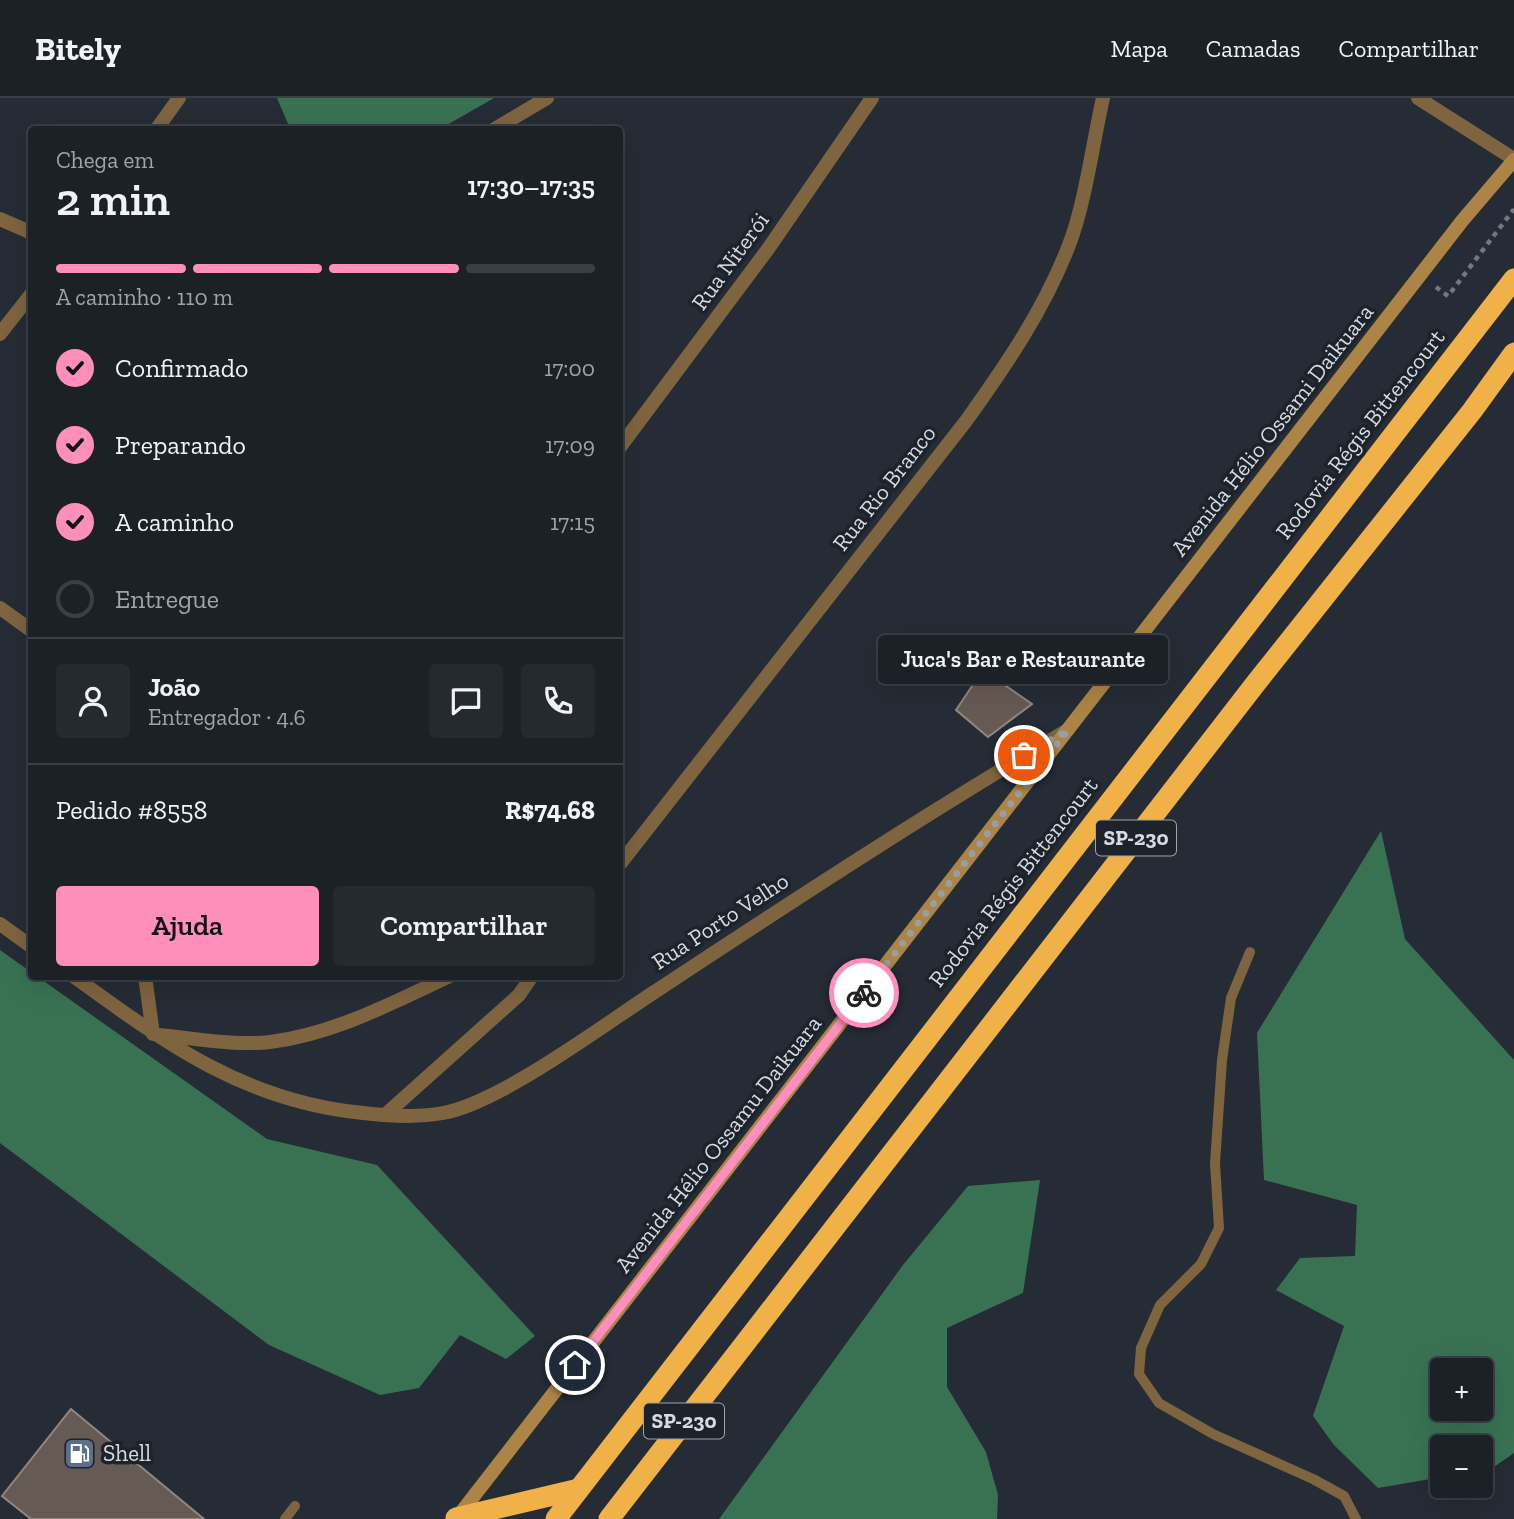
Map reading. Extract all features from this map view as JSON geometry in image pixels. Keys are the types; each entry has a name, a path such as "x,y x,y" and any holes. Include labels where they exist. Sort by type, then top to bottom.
{"highway":[{"name":"Rodovia Régis Bittencourt","path":"556,1519 1514,279"},
{"name":"SP-230","path":"609,1519 1264,672 1472,411 1514,353"},
{"path":"454,1519 579,1489"}],"street":[{"path":"159,126 179,98"},
{"path":"500,126 547,98"},
{"name":"Rua Niterói","path":"623,443 768,249 872,98"},
{"name":"Rua Rio Branco","path":"623,860 966,421 1009,361 1033,322 1070,243 1103,98"},
{"path":"1418,98 1514,159"},
{"name":"Avenida Hélio Ossami Daikuara","path":"1068,730 1462,221 1514,159"},
{"path":"0,219 28,231"},
{"path":"0,334 28,298"},
{"path":"0,608 28,628"},
{"name":"Rua Porto Velho","path":"79,980 190,1058 281,1097 330,1110 385,1115 445,1113 507,1085 947,802 1068,730"},
{"name":"Avenida Hélio Ossamu Daikuara","path":"454,1519 1068,730"},
{"path":"0,924 28,944"},
{"path":"146,980 153,1034 255,1042 305,1036 352,1021 441,980"},
{"path":"385,1115 519,995 529,980"}],"lane":[{"path":"1250,952 1231,998 1222,1060 1215,1163 1219,1228 1201,1264 1160,1305 1141,1348 1139,1374 1159,1403 1213,1434 1313,1479 1343,1496 1356,1519"},
{"path":"285,1519 295,1506"}],"path":[{"path":"1448,296 1514,209"}],"green space":[{"path":"277,98 494,98 445,126 289,126"},
{"path":"1381,831 1405,939 1514,1060 1514,1453 1493,1468 1493,1435 1430,1435 1430,1479 1378,1488 1334,1445 1313,1416 1344,1326 1276,1290 1300,1258 1355,1256 1357,1205 1264,1180 1257,1033"},
{"path":"0,950 28,970 28,980 42,980 267,1139 377,1165 535,1336 506,1359 460,1335 419,1388 380,1395 269,1345 0,1143"},
{"path":"1040,1180 1023,1293 947,1328 947,1387 986,1452 998,1495 997,1519 719,1519 903,1265 968,1186"}],"building":[{"path":"983,670 1032,704 988,737 956,710"},
{"name":"Shell","path":"71,1409 204,1519 31,1519 2,1496"}],"way so far":[{"path":"864,993 1068,730 1024,755"}],"place":[{"name":"Juca's Bar e Restaurante","path":"1024,755"},
{"name":"Shell","path":"80,1453"}],"route":[{"path":"575,1365 864,993"}]}
